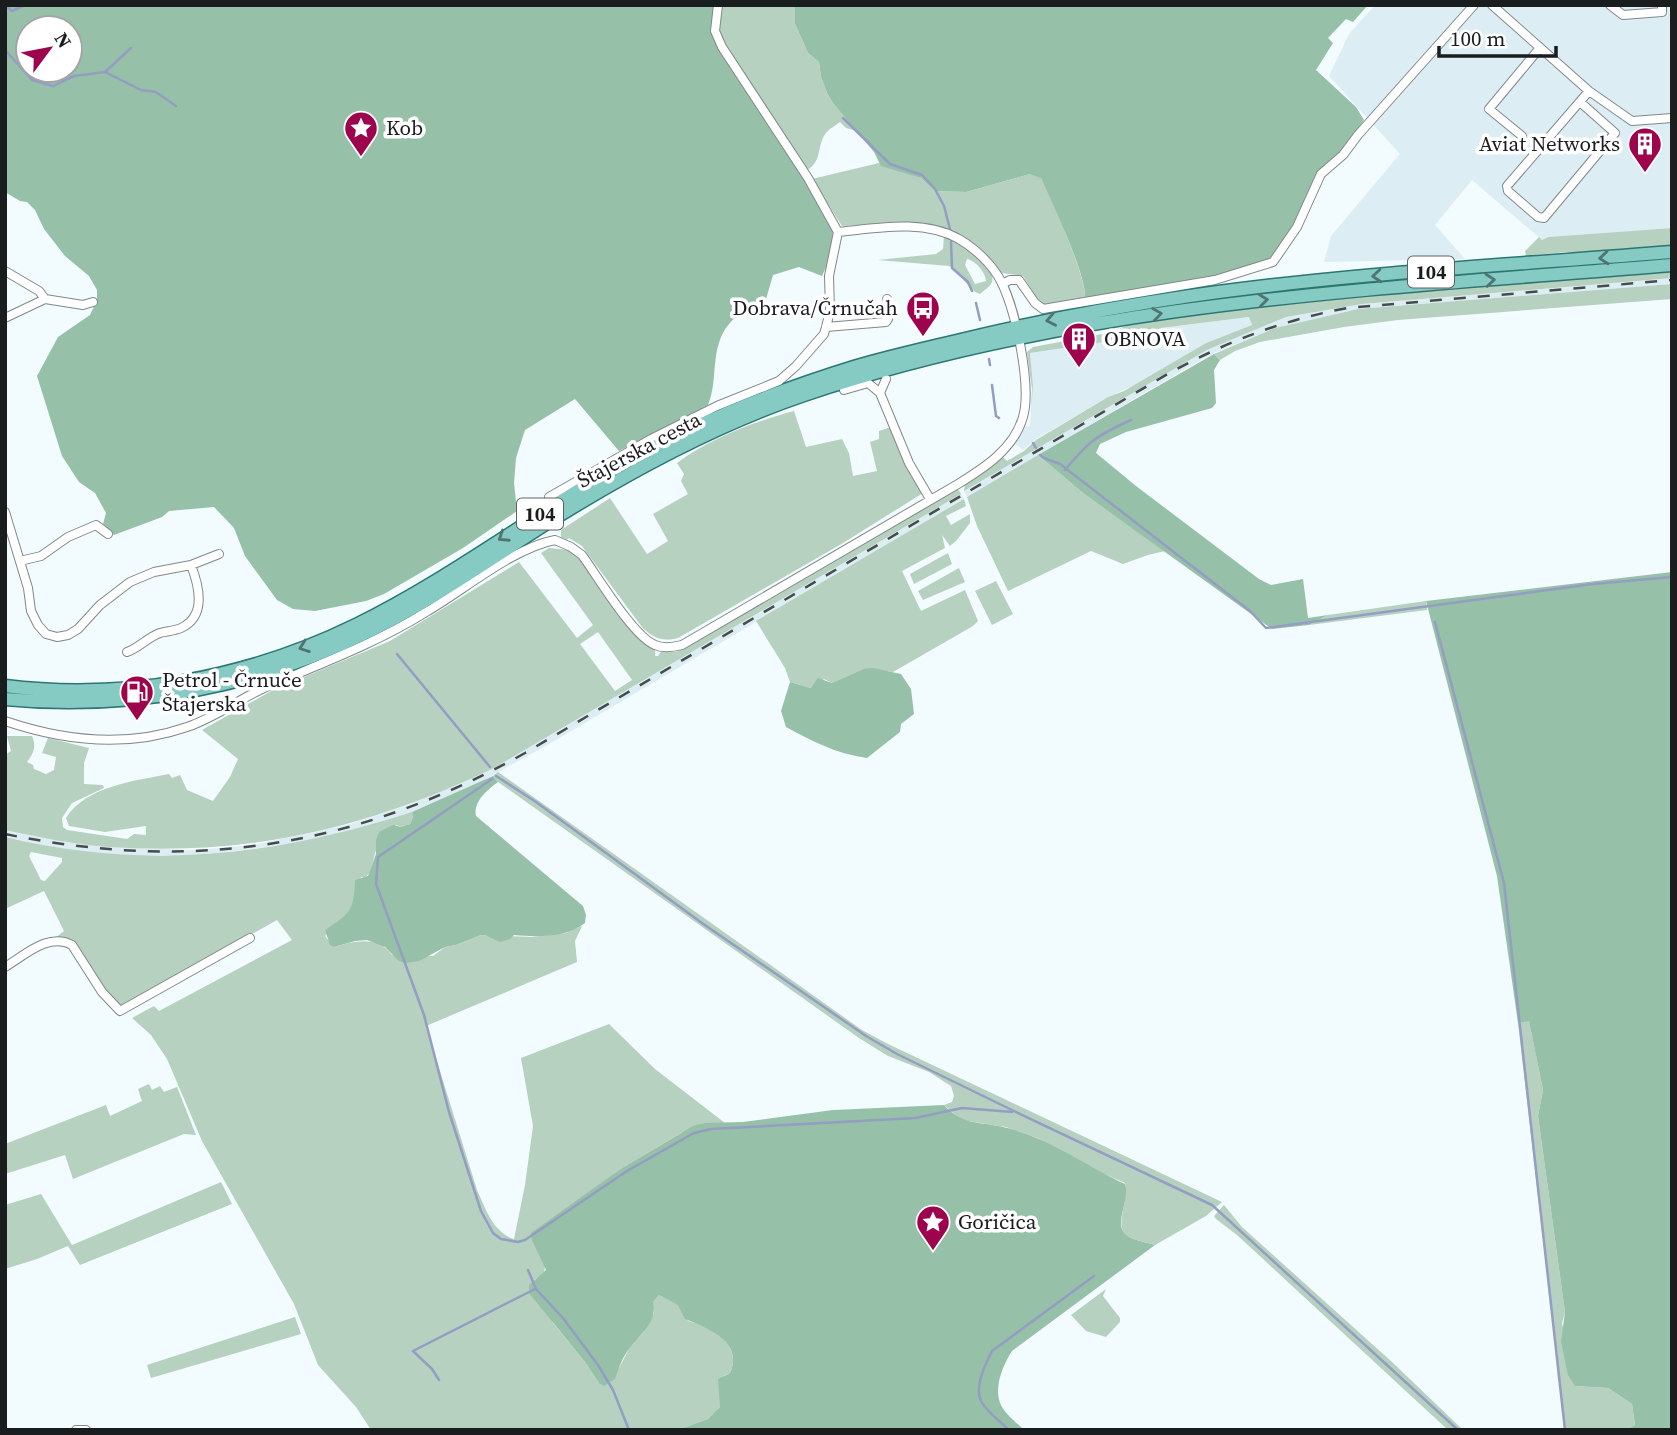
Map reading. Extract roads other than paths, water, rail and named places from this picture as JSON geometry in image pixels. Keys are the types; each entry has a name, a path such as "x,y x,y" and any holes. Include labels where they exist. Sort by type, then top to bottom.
{"main road":[{"name":"Štajerska cesta","path":"5,686 76,691 153,687 222,673 272,659 345,630 404,599 617,467 724,414 857,366 1191,295 1310,282 1672,252"},
{"name":"Štajerska cesta","path":"5,699 84,702 161,698 223,684 304,660 372,631 410,610 603,488 681,446 754,413 867,375 1016,333 1196,308 1325,294 1672,265"}],"street":[{"path":"549,497 651,439 717,406 779,382 824,334 830,311 829,276 838,232 808,178 722,47 715,31 718,5"},
{"path":"1002,284 1018,280 1035,303 1043,309 1215,280 1273,262 1297,227 1321,174 1343,155 1475,5"},
{"path":"1492,5 1589,91 1632,121 1672,118"},
{"path":"1610,5 1623,15 1662,12 1661,5"},
{"path":"1522,136 1489,109 1539,49"},
{"path":"1580,102 1615,133 1544,218 1538,217 1508,191 1507,186 1589,91"},
{"path":"5,721 50,734 97,741 142,738 187,727 269,685 377,639 424,614 528,548 555,540 582,555 642,636 656,646 671,648 682,645 985,467 1010,442 1023,417 1025,379 1016,333 1002,284 991,266 960,239 938,230 884,227 838,232"},
{"path":"5,271 39,291 46,299"},
{"path":"5,318 46,299 83,305 93,302"},
{"path":"826,327 886,323 887,299"},
{"path":"844,390 886,379 880,393"},
{"path":"868,383 880,393 901,444 930,499"},
{"path":"5,512 32,611 38,625 46,634 57,637 78,629 100,605 130,582 154,572 191,565 219,554"},
{"path":"20,561 41,556 68,537 96,525 108,534"},
{"path":"127,652 158,634 183,628 193,618 198,610 200,597 198,582 191,565"},
{"path":"5,967 50,941 64,941 72,945 102,992 120,1011 250,938"},
{"path":"76,1430 86,1430"}],"waterway":[{"path":"5,5 12,11 25,5"},
{"path":"105,72 131,48"},
{"path":"5,50 32,80 53,86 74,76 105,72 141,90 156,92 176,106"},
{"path":"843,118 890,164 922,175 935,189 944,206 950,229"},
{"path":"951,242 952,268 968,282 972,291"},
{"path":"976,303 980,320"},
{"path":"989,359 990,365"},
{"path":"992,385 996,416 999,418"},
{"path":"1065,470 1094,440 1131,420"},
{"path":"1033,443 1036,448"},
{"path":"1040,455 1060,464 1250,611 1266,628 1593,584 1672,577"},
{"path":"1435,622 1504,883 1565,1430"},
{"path":"397,654 490,767"},
{"path":"496,776 866,1036 897,1054 1212,1205 1458,1430"},
{"path":"492,779 378,857 376,884 424,1015 449,1112 481,1211 493,1233 501,1239 518,1242 525,1240 627,1171 694,1133 711,1129 915,1118 962,1108 1012,1112"},
{"path":"528,1270 536,1289 563,1318 598,1365 613,1390 629,1430"},
{"path":"1009,1430 986,1409 979,1395 982,1375 992,1351 1094,1276"},
{"path":"439,1380 432,1369 413,1351 535,1289"}],"railway":[{"path":"5,834 75,846 142,851 208,850 273,843 336,830 399,811 462,785 525,753 1171,372 1235,341 1300,319 1347,308 1672,280"}],"place":[{"name":"Kob","path":"361,158"},
{"name":"Aviat Networks","path":"1645,174"},
{"name":"Dobrava/Črnučah","path":"923,338"},
{"name":"OBNOVA","path":"1079,369"},
{"name":"Petrol - Črnuče Štajerska","path":"137,722"},
{"name":"Goričica","path":"933,1252"}]}
